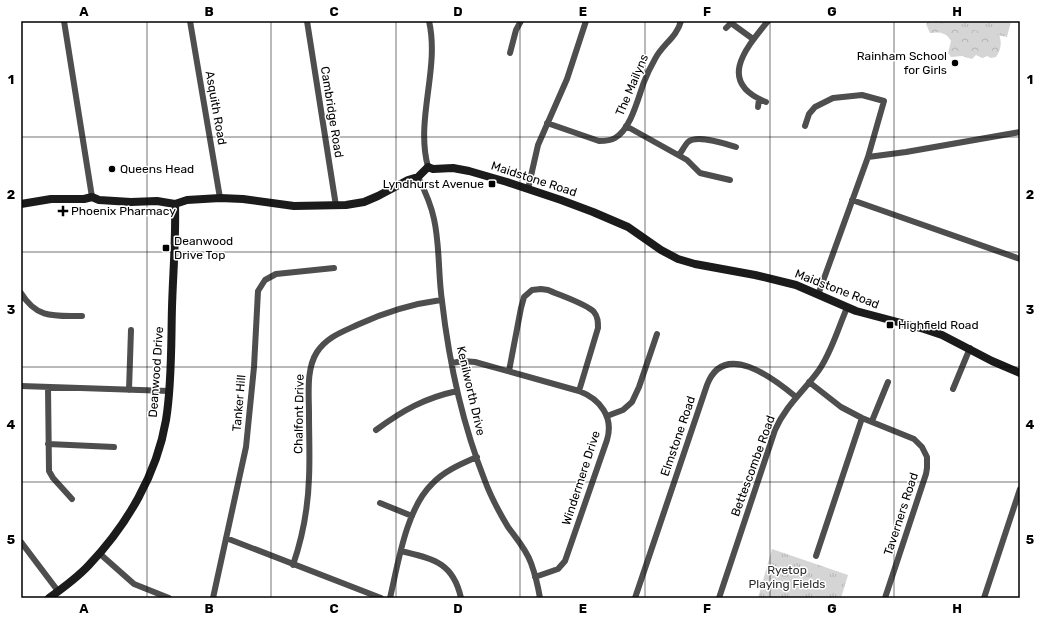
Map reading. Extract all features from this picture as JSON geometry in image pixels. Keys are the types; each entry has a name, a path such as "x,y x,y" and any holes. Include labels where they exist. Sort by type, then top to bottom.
{"street":[{"path":"64,21 92,197"},
{"name":"Asquith Road","path":"190,21 220,198"},
{"name":"Cambridge Road","path":"307,21 336,206"},
{"path":"21,204 52,199 78,199 92,197 99,200 131,202 157,201 175,204 187,200 220,198 251,200 294,206 336,206 354,204 373,199 408,180 418,177 428,167 423,140 432,49 432,37 429,21"},
{"path":"510,53 516,30 521,21"},
{"path":"528,189 538,145 567,79 586,21"},
{"name":"The Mailyns","path":"547,123 600,141 615,138 626,126 637,104 646,77 654,60 658,53 676,34 681,21"},
{"path":"766,102 751,95 746,90 740,78 739,72 741,58 754,38 768,21"},
{"path":"726,28 730,22 754,38"},
{"path":"805,126 809,114 815,106 833,98 862,95 884,101 868,157 818,295"},
{"path":"758,107 759,99"},
{"path":"626,126 679,155 700,173 730,180"},
{"path":"868,157 906,152 1020,132"},
{"path":"679,155 688,142 694,139 704,139 736,147"},
{"name":"Maidstone Road","path":"428,167 433,169 453,168 469,171 528,189 617,222 632,230 666,254 678,259 695,264 755,275 788,283 803,288 846,308 949,337 986,358 1020,373"},
{"name":"Kenilworth Drive","path":"418,177 431,205 434,220 437,239 441,300 457,390 466,426 484,479 496,507 526,553 535,577 540,598"},
{"path":"852,200 1020,259"},
{"name":"Deanwood Drive","path":"49,598 88,566 113,538 130,512 151,471 159,447 166,422 169,390 175,204"},
{"name":"Tanker Hill","path":"213,598 246,447 253,374 258,291 265,280 276,274 334,268"},
{"path":"509,372 524,297 532,290 548,290 589,308 597,317 598,322 596,333 579,391"},
{"path":"21,293 32,308 42,313 54,316 82,316"},
{"name":"Chalfont Drive","path":"294,565 302,540 307,510 310,382 315,355 322,345 333,336 376,317 411,305 441,300"},
{"name":"Bettescombe Road","path":"719,598 775,430 784,414 796,397 810,382 827,355 846,308"},
{"path":"128,390 131,330"},
{"path":"607,416 623,410 632,402 639,387 657,334"},
{"path":"952,389 970,348"},
{"name":"Windermere Drive","path":"452,363 470,361 579,391 599,403 607,416 609,423 609,434 565,561 558,569 535,577"},
{"name":"Elmstone Road","path":"635,598 707,385 712,375 718,368 727,364 732,363 743,365 768,376 796,397"},
{"name":"Taverners Road","path":"810,382 833,402 862,418 914,440 922,447 925,453 927,462 926,474 885,598"},
{"path":"872,421 888,382"},
{"path":"21,386 169,390"},
{"path":"48,387 48,444 50,475 72,499"},
{"path":"376,430 415,404 457,390"},
{"path":"816,556 862,418"},
{"path":"48,444 114,447"},
{"path":"390,598 401,551 412,516 427,490 431,484 452,469 477,457"},
{"path":"984,598 1020,489"},
{"path":"380,503 412,516"},
{"path":"226,538 381,598"},
{"path":"21,542 58,591"},
{"path":"401,551 426,558 443,566 452,575 457,584 461,598"},
{"path":"99,553 134,584 169,598"}],"green space":[{"path":"929,21 958,21 999,34 1001,43 999,52 996,57 991,58 987,56 982,58 976,55 972,59 962,56 951,57 948,53 951,41 942,33 930,33 926,24"},
{"path":"930,21 1011,21 1007,37"},
{"name":"Ryetop Playing Fields","path":"772,549 848,575 841,598 758,598"}],"place":[{"name":"Rainham School for Girls","path":"955,63"},
{"name":"Queens Head","path":"112,169"},
{"name":"Lyndhurst Avenue","path":"492,184"},
{"name":"Phoenix Pharmacy","path":"63,211"},
{"name":"Deanwood Drive Top","path":"166,248"},
{"name":"Highfield Road","path":"890,325"}]}
